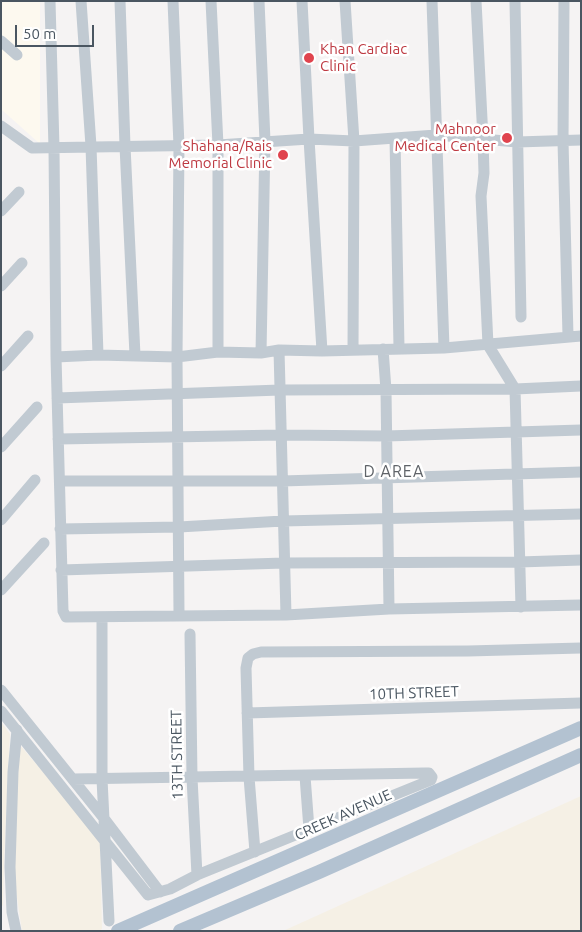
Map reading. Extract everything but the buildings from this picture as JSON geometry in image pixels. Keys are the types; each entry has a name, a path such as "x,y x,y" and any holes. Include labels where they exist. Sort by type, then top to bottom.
{"main road":[{"name":"CREEK AVENUE","path":"114,926 581,728"},
{"path":"180,931 319,872 581,755"}],"street":[{"path":"50,1 60,528 63,611 66,617 286,615 389,609 581,606"},
{"path":"81,1 91,146 98,355"},
{"path":"120,1 125,146 136,355"},
{"path":"173,1 179,146 177,357 179,615"},
{"path":"211,1 218,144 218,352"},
{"path":"259,1 265,141 261,353"},
{"path":"302,1 322,351"},
{"path":"345,1 354,141 353,350"},
{"path":"432,1 444,348"},
{"path":"476,1 483,139 484,173 481,196 488,345 515,389 520,607"},
{"path":"516,1 521,317"},
{"path":"564,1 563,141 568,336"},
{"path":"1,41 17,55"},
{"path":"1,126 32,148 179,146 309,139 354,141 436,135 517,142 581,140"},
{"path":"395,138 399,348"},
{"path":"1,211 19,192"},
{"path":"1,286 22,263"},
{"path":"1,366 28,336"},
{"path":"56,357 98,355 177,357 218,352 261,353 279,350 322,351 444,348 581,336"},
{"path":"383,349 386,390 389,609"},
{"path":"279,350 286,615"},
{"path":"57,398 280,390 515,389 581,386"},
{"path":"1,447 38,407"},
{"path":"58,439 281,435 386,436 581,430"},
{"path":"60,482 178,482 581,472"},
{"path":"1,520 35,480"},
{"path":"60,528 179,528 283,521 581,514"},
{"path":"1,590 44,543"},
{"path":"62,570 284,563 581,560"},
{"path":"102,618 103,817 114,926"},
{"name":"13TH STREET","path":"190,634 192,778 197,875"},
{"path":"255,852 249,777 246,668 248,658 253,654 261,652 468,651 581,648"},
{"path":"1,690 103,817 160,892"},
{"name":"10TH STREET","path":"247,713 581,703"},
{"path":"1,711 104,838 145,893 152,895 431,780 432,777 429,773 424,773 73,779"},
{"path":"16,730 10,867 12,912 16,931"},
{"path":"305,776 310,829"}],"shaded area":[{"path":"1,1 40,1 40,144 1,109"}],"sand":[{"path":"1,722 10,734 3,906 1,904"},
{"path":"20,745 100,839 102,929 99,931 22,931 12,865"},
{"path":"581,796 581,931 283,931"}],"place":[{"name":"Khan Cardiac Clinic","path":"309,58"},
{"name":"Mahnoor Medical Center","path":"507,138"},
{"name":"Shahana/Rais Memorial Clinic","path":"283,155"}],"district":[{"name":"D AREA","path":"394,472"}]}
